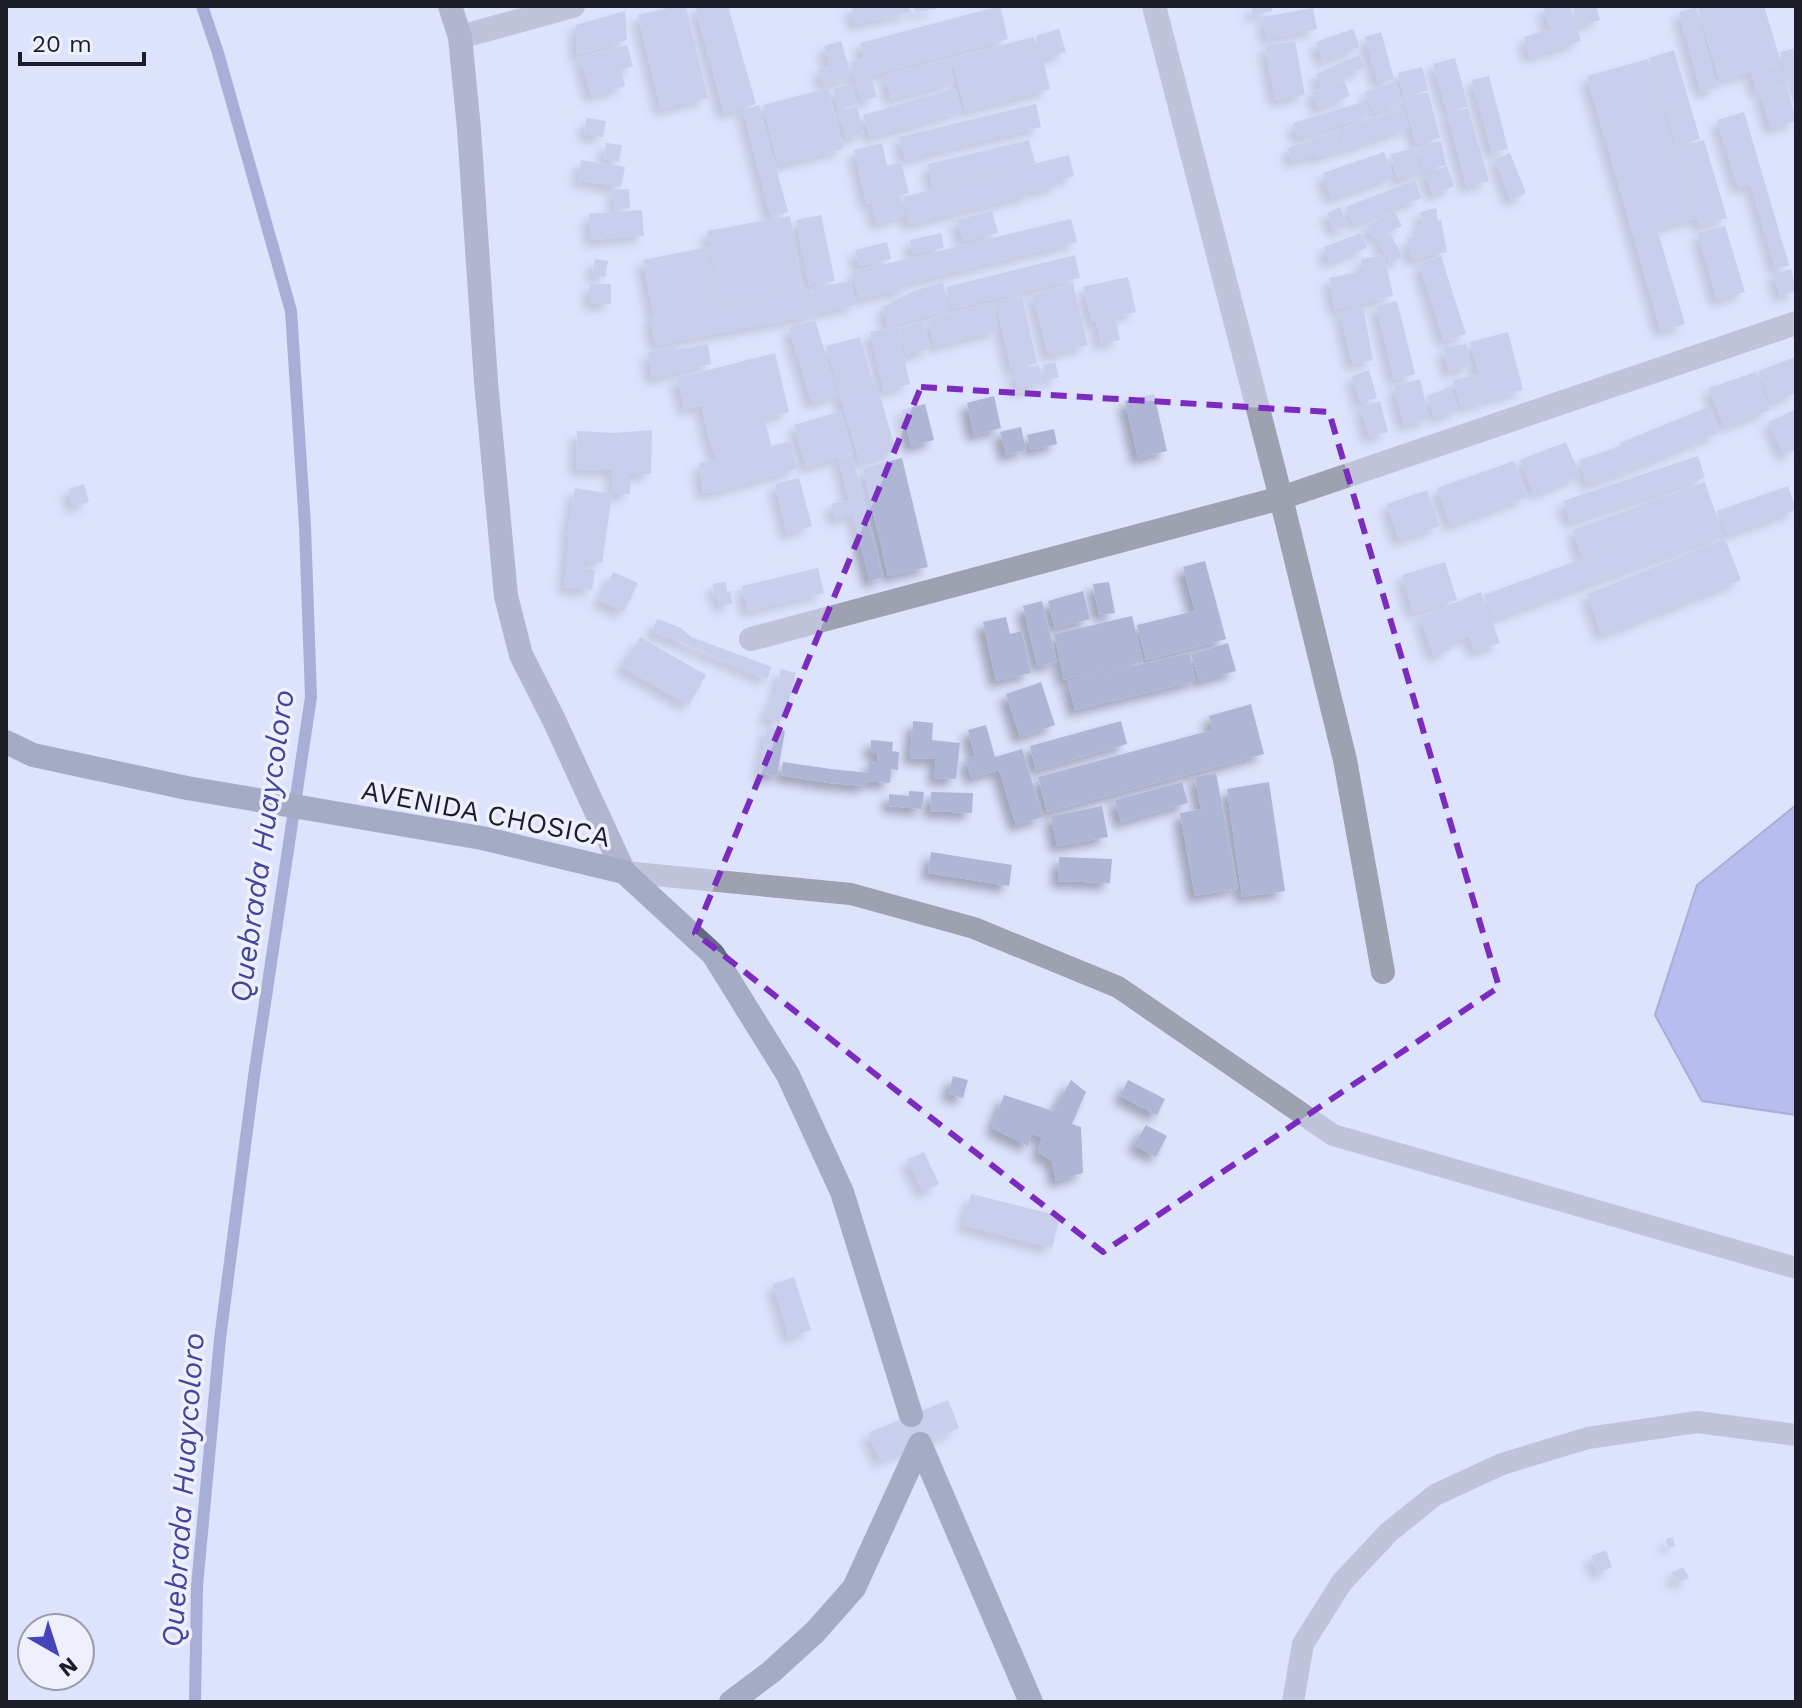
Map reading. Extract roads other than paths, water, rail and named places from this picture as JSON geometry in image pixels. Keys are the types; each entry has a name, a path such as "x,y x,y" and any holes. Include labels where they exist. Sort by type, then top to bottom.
{"main road":[{"path":"450,6 460,37 469,129 486,382 506,596 521,655 624,872"},
{"name":"AVENIDA CHOSICA","path":"6,742 33,755 187,788 482,838 624,872 713,954 788,1075 842,1192 911,1415"},
{"path":"731,1702 804,1642 854,1588 920,1444 1031,1702"}],"street":[{"path":"460,37 573,6"},
{"path":"1154,6 1345,760 1383,972"},
{"path":"751,639 1281,498 1796,323"}],"lane":[{"path":"624,872 851,894 974,928 1118,987 1333,1135 1796,1268"},
{"path":"1293,1702 1303,1644 1342,1582 1389,1532 1435,1495 1502,1464 1588,1438 1697,1422 1796,1435"}],"water":[{"path":"1796,805 1796,1115 1702,1101 1655,1015 1697,885"}],"waterway":[{"name":"Quebrada Huaycoloro","path":"195,1702 197,1586 220,1339 254,1076 311,697 305,526 291,311 202,6"}]}
